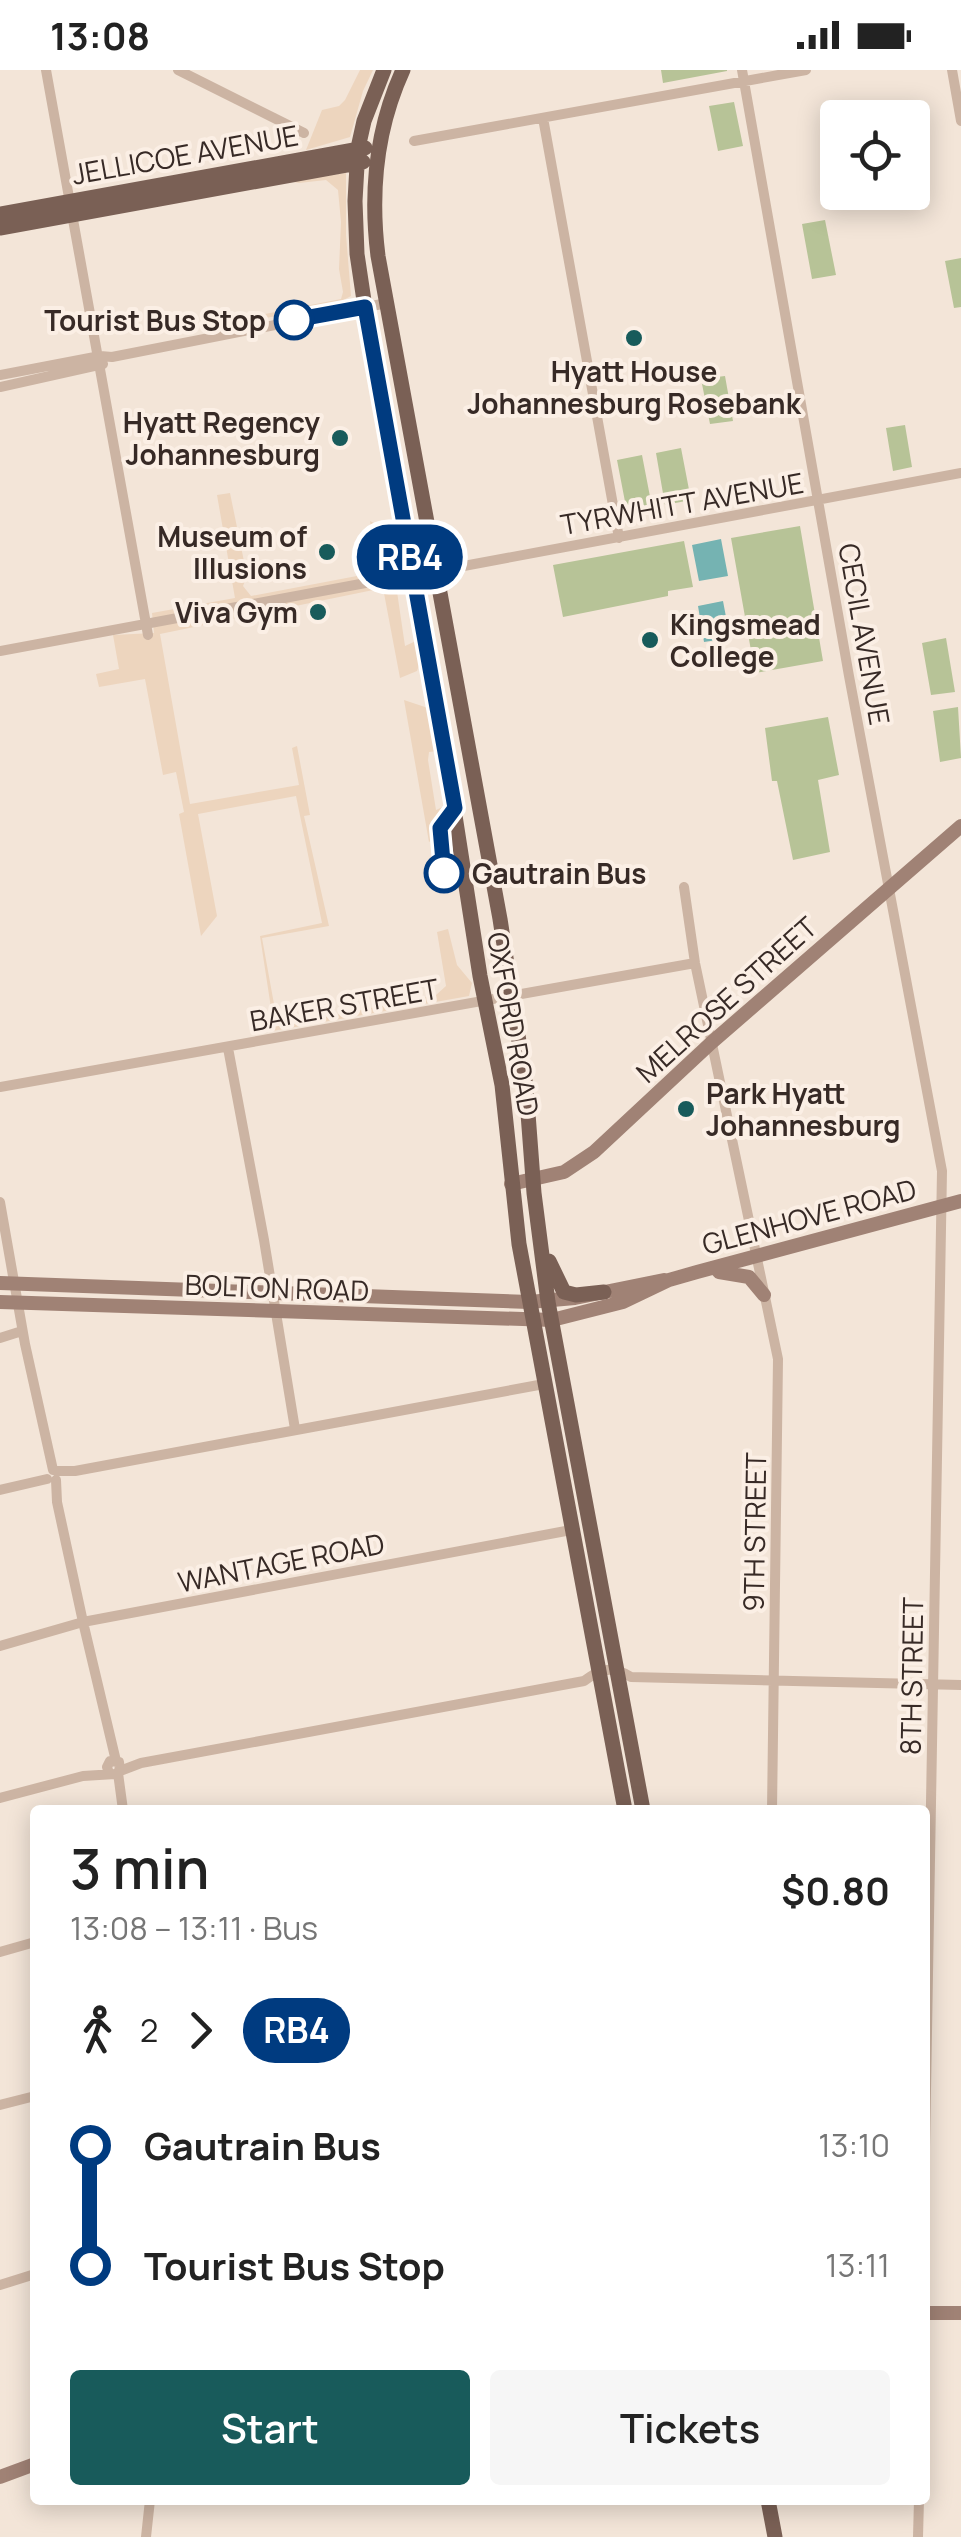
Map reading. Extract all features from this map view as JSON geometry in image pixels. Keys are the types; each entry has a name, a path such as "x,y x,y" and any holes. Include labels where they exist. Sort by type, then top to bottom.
{"main road":[{"name":"OXFORD ROAD","path":"384,70 364,121 358,155 357,254 502,1086 511,1184 572,1530 590,1676 600,1688 624,1805"},
{"name":"OXFORD ROAD","path":"404,70 388,110 378,156 374,225 511,994 526,1087 532,1180 548,1302 623,1677 642,1805"},
{"name":"JELLICOE AVENUE","path":"0,228 72,208 358,155 378,156"},
{"name":"JELLICOE AVENUE","path":"0,214 72,208"},
{"name":"MELROSE STREET","path":"511,1184 564,1172 583,1160 961,826"},
{"name":"GLENHOVE ROAD","path":"552,1320 623,1302 696,1272 961,1202"},
{"path":"540,1239 564,1292 604,1292"},
{"path":"696,1272 744,1275 755,1282 764,1296"},
{"name":"GLENHOVE ROAD","path":"548,1302 657,1279 669,1280"},
{"name":"BOLTON ROAD","path":"8,1283 548,1302"},
{"name":"BOLTON ROAD","path":"0,1302 552,1320"},
{"path":"930,2313 961,2314"},
{"path":"0,2476 30,2466"},
{"path":"770,2505 780,2537"},
{"path":"777,2505 780,2537"}],"street":[{"path":"46,70 104,360 147,629"},
{"path":"181,70 304,133"},
{"path":"414,141 743,76 806,70"},
{"path":"952,70 961,121"},
{"name":"CECIL AVENUE","path":"743,76 939,1148 942,1206"},
{"path":"543,118 619,538"},
{"path":"0,387 104,360 386,303"},
{"path":"0,375 104,360"},
{"name":"TYRWHITT AVENUE","path":"0,652 415,581 437,571 961,473"},
{"name":"9TH STREET","path":"684,887 711,1043 779,1371 772,1805"},
{"name":"BAKER STREET","path":"0,1087 696,964"},
{"path":"228,1048 295,1429"},
{"path":"0,1202 8,1283 18,1303 122,1805"},
{"name":"8TH STREET","path":"930,1890 942,1206"},
{"path":"0,1338 22,1331"},
{"path":"0,1490 75,1471 544,1384"},
{"name":"WANTAGE ROAD","path":"0,1646 82,1622 572,1530"},
{"path":"0,1798 114,1767 590,1676 961,1685"},
{"path":"600,1688 623,1677"},
{"path":"0,1952 30,1943"},
{"path":"0,2105 30,2097"},
{"path":"0,2285 30,2276"},
{"path":"146,2537 149,2505"},
{"path":"918,2505 918,2537"}],"green space":[{"path":"661,70 727,70 727,71 663,83"},
{"path":"734,102 743,146 718,151 709,106"},
{"path":"825,220 836,275 812,279 802,224"},
{"path":"961,258 961,307 954,308 945,261"},
{"path":"725,376 733,421 710,424 701,379"},
{"path":"905,425 912,467 893,471 886,428"},
{"path":"681,448 691,500 665,505 656,453"},
{"path":"642,455 652,507 627,512 617,460"},
{"path":"800,526 823,661 755,673 731,538"},
{"path":"684,541 693,587 668,591 668,596 563,617 553,565"},
{"path":"946,638 955,692 931,695 922,643"},
{"path":"958,707 961,758 940,762 933,711"},
{"path":"828,717 839,775 818,780 830,852 793,860 777,781 772,781 765,728"}],"shaded area":[{"path":"360,70 373,70 350,137 306,150 322,110 339,106 345,100"},
{"path":"346,173 351,296 336,304 261,319 260,315 341,299 338,190 326,180 288,181"},
{"path":"230,493 247,576 243,586 251,596 378,572 370,521 397,535 390,537 390,545 395,572 404,568 407,580 397,580 396,585 405,646 418,640 421,659 417,671 400,678 383,588 160,634 190,804 299,785 292,748 297,746 310,815 304,816 329,926 262,938 276,1015 282,1014 285,1025 436,995 446,986 437,932 448,929 457,965 472,983 469,996 267,1032 265,1027 273,1021 260,936 322,923 296,796 198,814 217,916 201,936 179,814 184,812 176,772 163,775 145,679 99,687 96,674 119,669 113,635 154,633 152,613 235,598 217,495"},
{"path":"404,700 428,708 435,728 438,751 429,752 428,760 436,810 447,805 448,809 433,828 429,842"}],"water":[{"path":"721,539 728,576 699,581 692,545"},
{"path":"723,601 730,638 704,642 698,606"}],"bus line":[{"name":"RB4","path":"294,320 365,307 455,808 440,828 444,873"}],"place":[{"name":"Tourist Bus Stop","path":"294,320"},
{"name":"Hyatt House Johannesburg Rosebank","path":"634,338"},
{"name":"Hyatt Regency Johannesburg","path":"340,438"},
{"name":"Museum of Illusions","path":"327,552"},
{"name":"Viva Gym","path":"318,612"},
{"name":"Kingsmead College","path":"650,640"},
{"name":"Gautrain Bus","path":"444,873"},
{"name":"Park Hyatt Johannesburg","path":"686,1109"}]}
